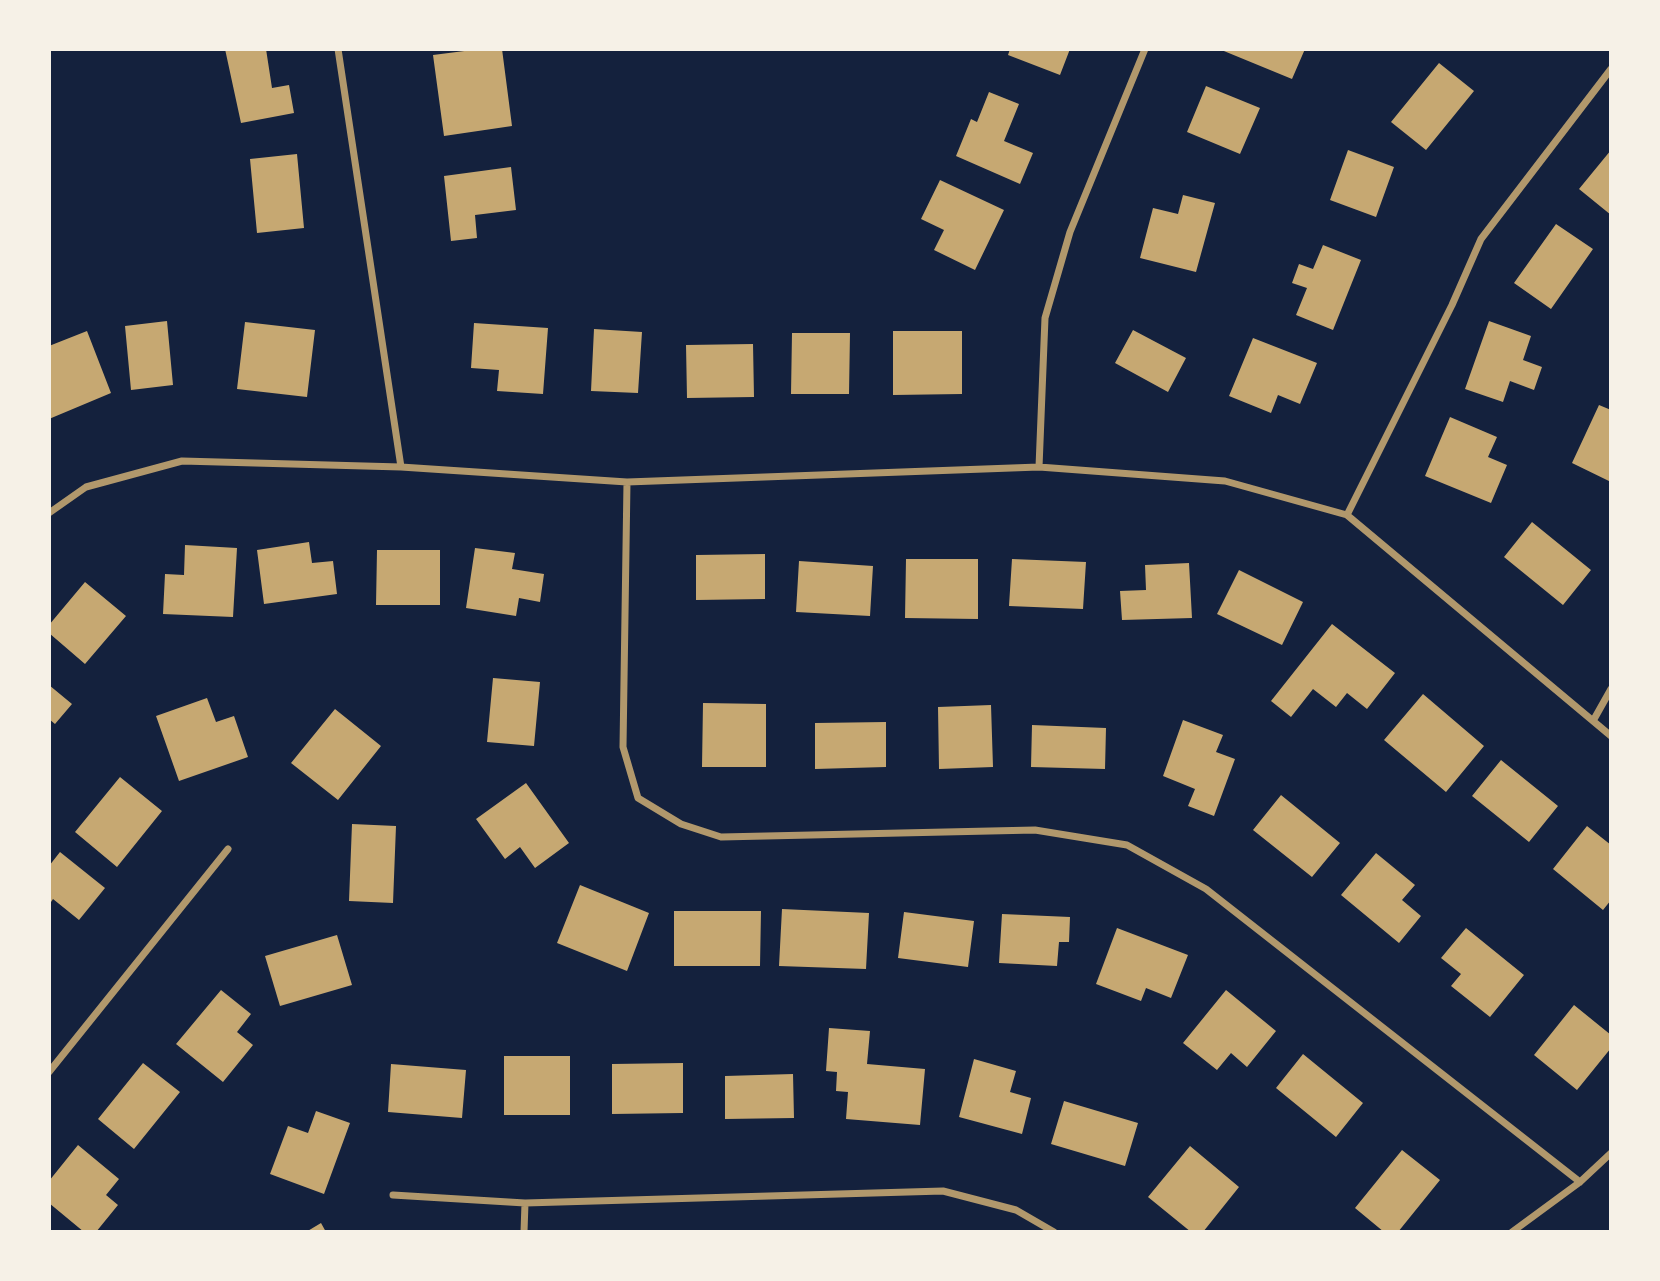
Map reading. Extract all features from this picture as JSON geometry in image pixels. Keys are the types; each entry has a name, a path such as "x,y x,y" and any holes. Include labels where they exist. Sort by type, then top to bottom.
{"street":[{"path":"338,49 401,467"},
{"path":"1039,467 1045,318 1070,232 1144,49"},
{"path":"1347,515 1452,305 1481,239 1611,69"},
{"path":"49,513 86,487 182,461 401,467 627,482 1039,467 1225,481 1347,515 1611,736"},
{"path":"627,482 623,747 638,798 681,824 721,836 1035,830 1127,845 1206,889 1580,1182"},
{"path":"1593,721 1611,689"},
{"path":"49,1072 228,849"},
{"path":"1512,1232 1580,1182 1611,1153"},
{"path":"393,1195 525,1203 943,1191 1016,1210 1054,1232"},
{"path":"524,1232 525,1203"}],"building":[{"path":"225,49 266,49 272,88 289,85 294,113 241,123"},
{"path":"502,49 512,126 444,136 433,55"},
{"path":"1010,49 1070,49 1060,75 1008,55"},
{"path":"1219,49 1305,49 1292,79"},
{"path":"1439,63 1474,91 1426,150 1391,122"},
{"path":"1206,86 1260,108 1240,154 1187,132"},
{"path":"989,92 1019,104 1004,141 1033,153 1020,184 956,156 971,119 977,122"},
{"path":"1348,150 1394,167 1376,217 1330,200"},
{"path":"1611,150 1611,215 1579,189"},
{"path":"297,154 304,228 257,233 250,159"},
{"path":"511,167 516,210 475,215 477,238 451,241 444,176"},
{"path":"940,180 1004,210 975,270 934,250 944,230 921,219"},
{"path":"1183,195 1215,203 1196,272 1140,258 1153,208 1178,214"},
{"path":"1556,224 1593,249 1551,309 1514,283"},
{"path":"1323,245 1361,260 1333,330 1296,315 1307,288 1292,283 1299,264 1313,269"},
{"path":"167,321 173,385 131,390 125,326"},
{"path":"1489,321 1531,336 1523,360 1542,367 1534,390 1510,381 1503,402 1465,389"},
{"path":"245,322 315,330 307,397 237,389"},
{"path":"474,323 548,328 543,394 497,391 499,370 471,368"},
{"path":"594,329 642,332 638,393 591,391"},
{"path":"1133,330 1186,358 1168,392 1115,363"},
{"path":"87,331 111,393 49,419 49,346"},
{"path":"893,331 962,331 962,394 893,395"},
{"path":"792,333 850,333 849,394 791,394"},
{"path":"1253,338 1317,363 1300,404 1278,395 1271,413 1229,396"},
{"path":"753,344 754,397 687,398 686,345"},
{"path":"1599,405 1611,410 1611,482 1572,463"},
{"path":"1450,417 1497,437 1488,457 1507,465 1491,503 1425,476"},
{"path":"1532,522 1591,570 1563,605 1504,557"},
{"path":"309,542 312,563 333,561 337,594 264,604 257,550"},
{"path":"185,545 237,548 233,617 163,614 165,574 184,575"},
{"path":"475,548 515,553 512,569 544,574 540,602 519,598 516,616 466,608"},
{"path":"377,550 440,550 440,605 376,605"},
{"path":"765,554 765,599 696,600 696,555"},
{"path":"906,559 978,559 978,619 905,618"},
{"path":"1012,559 1086,562 1083,609 1009,606"},
{"path":"799,561 873,566 870,616 796,612"},
{"path":"1189,563 1192,618 1122,620 1120,591 1146,590 1145,565"},
{"path":"1239,570 1303,602 1282,645 1217,614"},
{"path":"85,582 126,616 85,664 49,633 49,625"},
{"path":"1332,624 1395,673 1367,709 1347,693 1336,707 1313,689 1291,717 1271,701"},
{"path":"493,678 540,682 534,746 487,742"},
{"path":"49,685 72,704 55,724 49,719"},
{"path":"1423,694 1484,746 1446,792 1384,740"},
{"path":"207,698 216,722 234,716 248,757 179,781 156,716"},
{"path":"703,703 766,704 766,767 702,767"},
{"path":"991,705 993,767 939,769 938,707"},
{"path":"335,709 381,746 338,800 291,763"},
{"path":"1183,720 1223,735 1216,752 1235,759 1214,816 1188,806 1195,789 1163,776"},
{"path":"886,722 886,767 815,769 815,723"},
{"path":"1032,725 1106,728 1105,769 1031,767"},
{"path":"1501,760 1558,806 1529,842 1472,796"},
{"path":"120,777 162,811 117,867 75,832"},
{"path":"526,783 569,843 535,868 520,847 505,859 476,819"},
{"path":"1281,795 1340,843 1312,877 1253,830"},
{"path":"352,824 396,826 393,903 349,901"},
{"path":"1587,826 1611,845 1611,900 1603,910 1553,869"},
{"path":"60,852 105,888 79,920 53,899 49,905 49,866"},
{"path":"1376,853 1415,885 1402,900 1421,916 1399,943 1341,895"},
{"path":"580,885 649,913 627,971 557,943"},
{"path":"782,909 869,913 866,969 779,966"},
{"path":"674,911 761,911 760,966 674,966"},
{"path":"904,912 974,921 968,967 898,958"},
{"path":"1002,914 1070,917 1069,942 1059,942 1057,966 999,963"},
{"path":"1117,928 1188,955 1171,998 1146,988 1141,1001 1096,984"},
{"path":"1466,928 1524,975 1490,1017 1451,986 1461,974 1441,958"},
{"path":"337,935 352,985 280,1006 265,956"},
{"path":"221,990 251,1014 237,1032 253,1045 223,1082 176,1044"},
{"path":"1226,990 1276,1031 1247,1067 1231,1053 1217,1070 1183,1043"},
{"path":"1574,1005 1611,1035 1611,1048 1577,1090 1534,1055"},
{"path":"829,1028 870,1031 867,1064 925,1069 920,1125 846,1119 848,1092 836,1091 837,1072 826,1071"},
{"path":"1303,1054 1363,1103 1336,1137 1276,1088"},
{"path":"504,1056 570,1056 570,1115 504,1115"},
{"path":"974,1059 1016,1071 1010,1092 1031,1098 1022,1134 959,1117"},
{"path":"143,1063 180,1092 134,1149 98,1119"},
{"path":"683,1063 683,1113 612,1114 612,1064"},
{"path":"391,1064 466,1070 462,1118 388,1112"},
{"path":"793,1074 794,1118 725,1119 725,1076"},
{"path":"1064,1101 1138,1123 1125,1166 1051,1144"},
{"path":"316,1111 350,1123 324,1194 270,1174 288,1126 308,1133"},
{"path":"78,1145 119,1179 106,1195 118,1205 96,1232 84,1232 49,1203 49,1181"},
{"path":"1190,1146 1239,1187 1203,1232 1191,1232 1148,1197"},
{"path":"1402,1150 1440,1180 1398,1232 1384,1232 1355,1208"},
{"path":"321,1223 326,1232 306,1232"}]}
